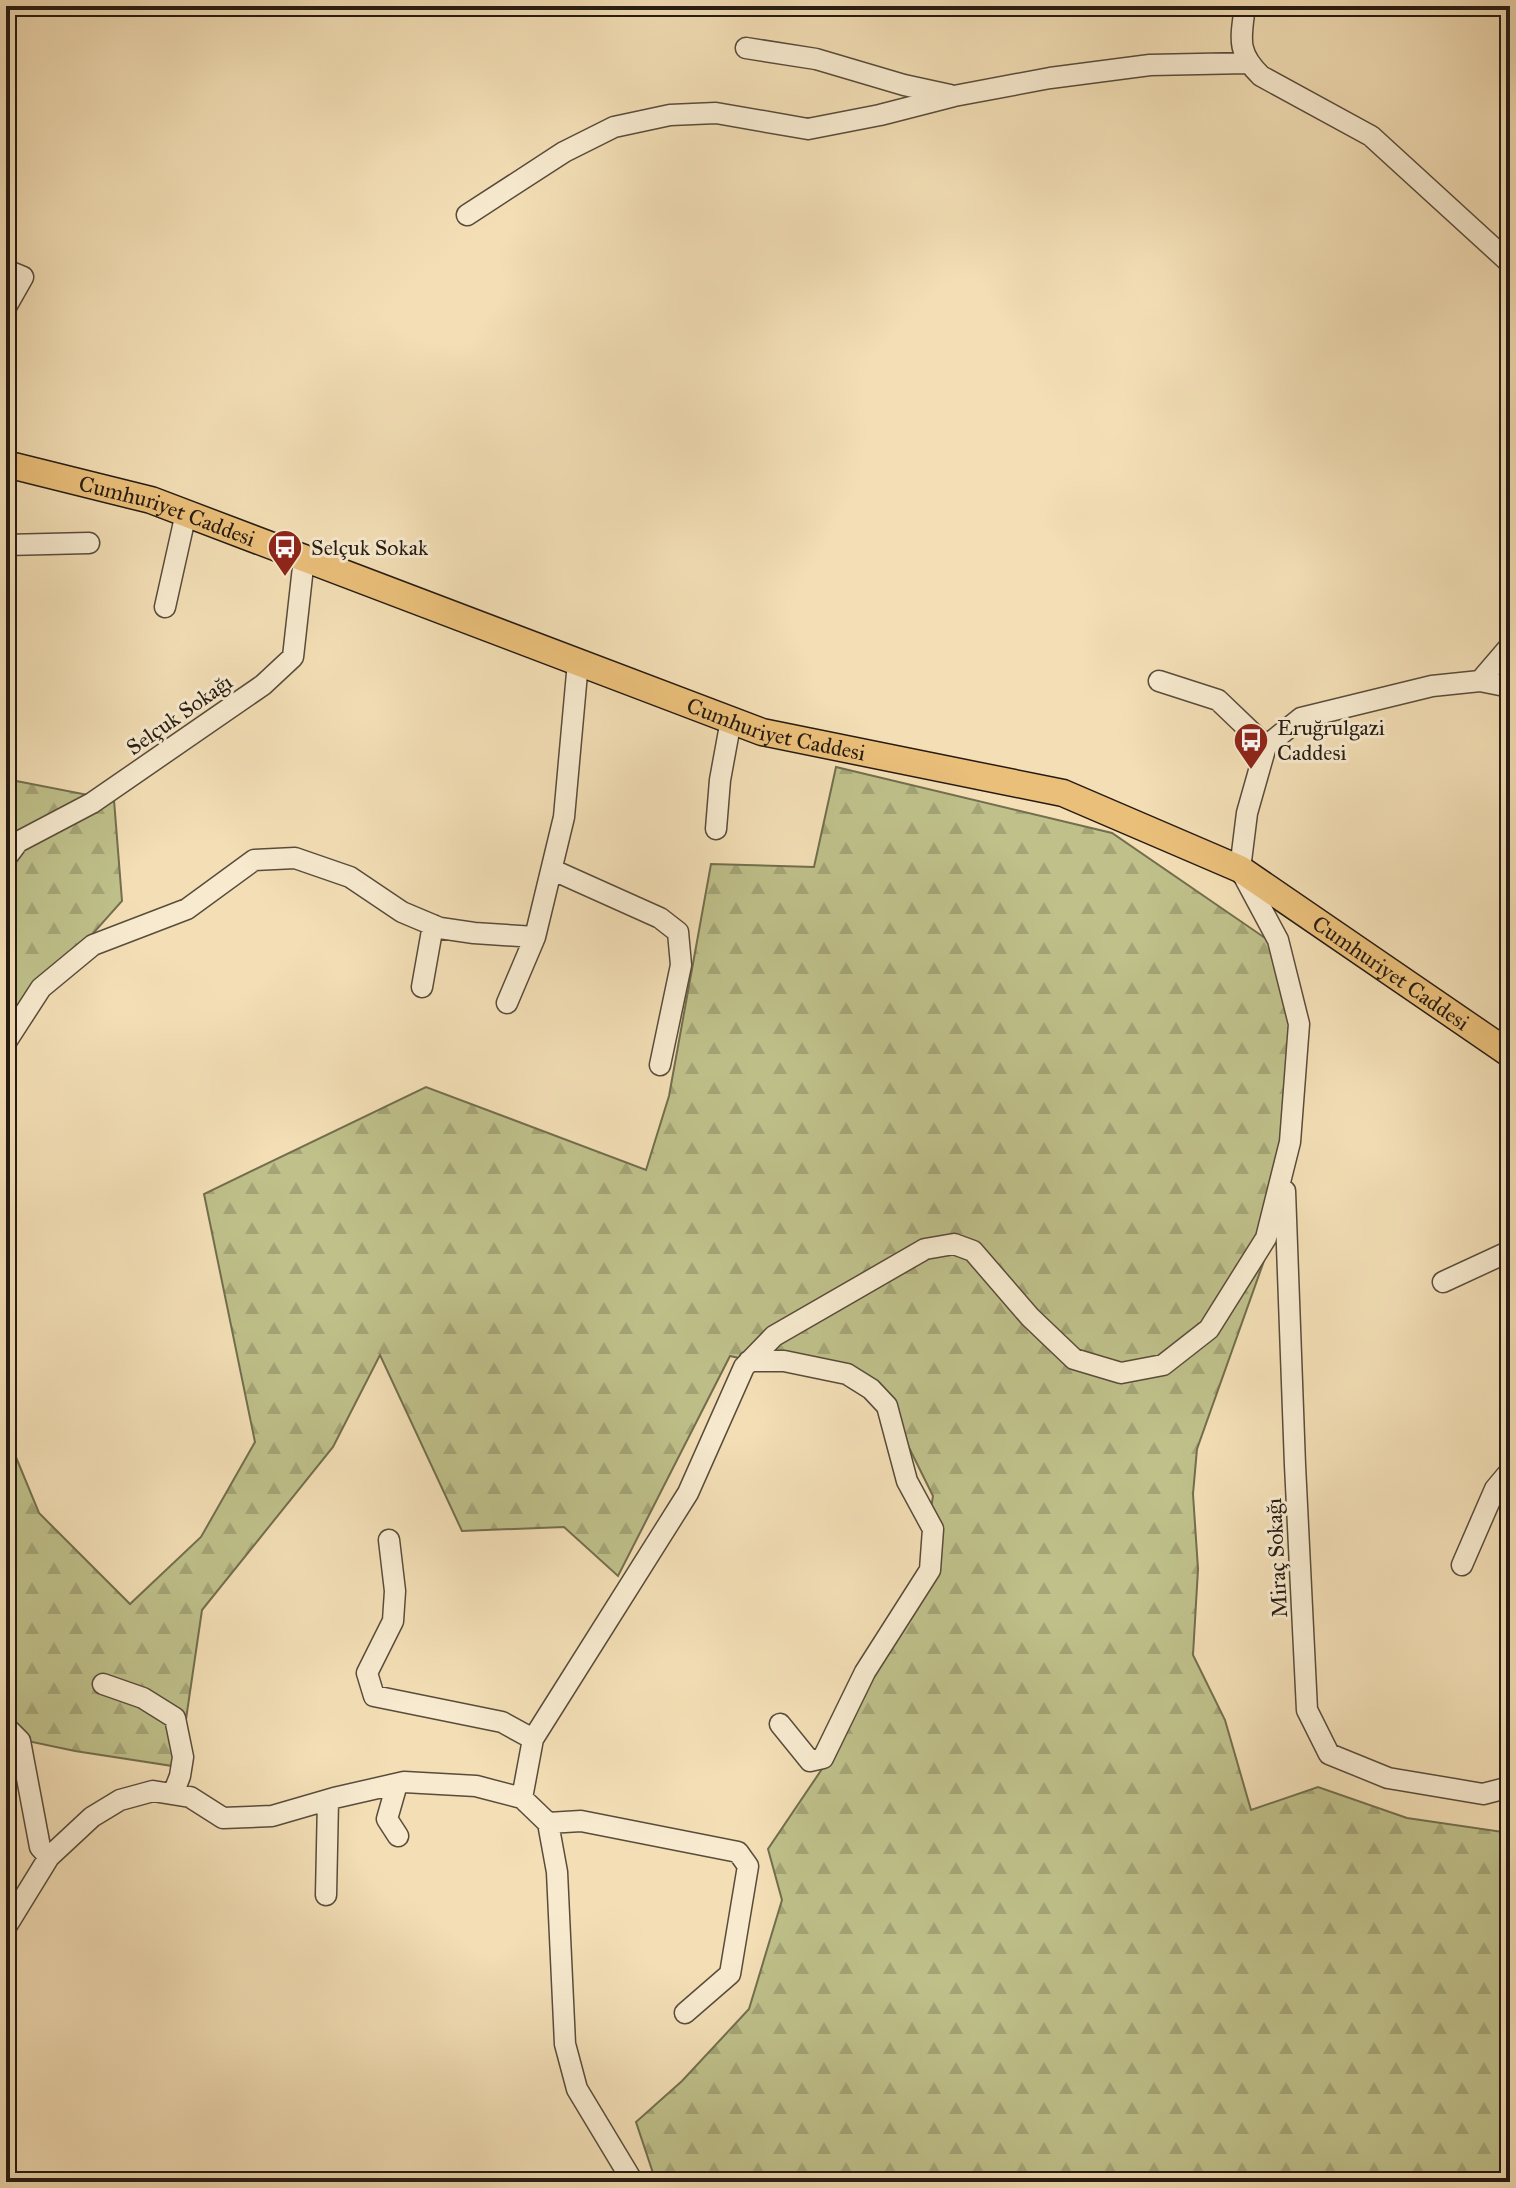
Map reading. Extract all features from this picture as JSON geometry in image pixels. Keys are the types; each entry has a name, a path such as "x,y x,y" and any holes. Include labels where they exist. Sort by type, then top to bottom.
{"main road":[{"name":"Cumhuriyet Caddesi","path":"6,464 151,500 762,732 1063,793 1240,869 1510,1054"}],"street":[{"path":"1245,6 1241,45 1248,63 1261,76 1371,136 1510,263"},
{"path":"746,48 816,59 954,96"},
{"path":"467,215 564,152 614,127 670,115 716,113 808,129 1050,78 1150,65 1248,63"},
{"path":"6,270 23,277 6,307"},
{"path":"165,607 186,513"},
{"path":"6,545 89,543"},
{"name":"Selçuk Sokağı","path":"6,858 18,842 92,803 263,685 293,657 304,558"},
{"path":"1480,681 1510,646"},
{"path":"507,1003 535,937 553,870 564,817 578,662"},
{"path":"1159,681 1218,700 1266,746"},
{"path":"522,1798 533,1739 688,1493 744,1367 774,1336 925,1249 954,1244 973,1251 1030,1317 1074,1359 1121,1373 1163,1365 1209,1329 1266,1238 1290,1142 1299,1024 1278,940 1240,869 1247,813 1266,746 1301,718 1432,686 1480,681 1510,687"},
{"path":"716,829 720,780 731,720"},
{"path":"6,1042 41,988 93,945 187,909 254,860 295,858 350,877 402,912 440,928 535,937"},
{"path":"553,870 660,918 678,932 681,965 660,1065"},
{"path":"422,987 433,925"},
{"name":"Miraç Sokağı","path":"1284,1167 1307,1710 1329,1754 1388,1778 1483,1794 1510,1787"},
{"path":"1443,1282 1510,1251"},
{"path":"749,1361 784,1361 847,1374 871,1389 887,1406 907,1481 933,1529 930,1570 865,1672 823,1758 810,1761 780,1724"},
{"path":"1462,1565 1495,1489 1510,1471"},
{"path":"389,1540 395,1591 393,1621 367,1673 374,1696 502,1722 533,1739"},
{"path":"103,1684 143,1698 175,1718 183,1757 173,1794"},
{"path":"6,1727 20,1741 40,1847 49,1857"},
{"path":"6,1927 49,1857 92,1817 120,1800 153,1791 190,1797 223,1818 272,1816 404,1782 476,1786 522,1798 548,1823 557,1872 565,2044 577,2089 633,2182"},
{"path":"397,1784 387,1819 398,1836"},
{"path":"326,1895 328,1800"},
{"path":"548,1823 581,1821 738,1852 748,1866 730,1974 685,2013"}],"green space":[{"path":"836,767 1112,833 1268,940 1297,1051 1265,1258 1197,1449 1193,1494 1198,1569 1193,1655 1225,1720 1251,1810 1318,1787 1407,1818 1510,1833 1510,2182 656,2182 636,2122 682,2081 749,2009 782,1900 768,1849 826,1763 921,1572 933,1496 881,1391 730,1356 618,1576 564,1527 462,1531 380,1355 333,1447 202,1610 179,1767 9,1737 6,1740 6,1433 39,1513 130,1604 201,1537 255,1442 204,1194 426,1087 646,1170 669,1096 711,864 814,867"},
{"path":"6,779 114,800 122,901 6,1031"}],"place":[{"name":"Selçuk Sokak","path":"285,578"},
{"name":"Eruğrulgazi Caddesi","path":"1251,771"}]}
